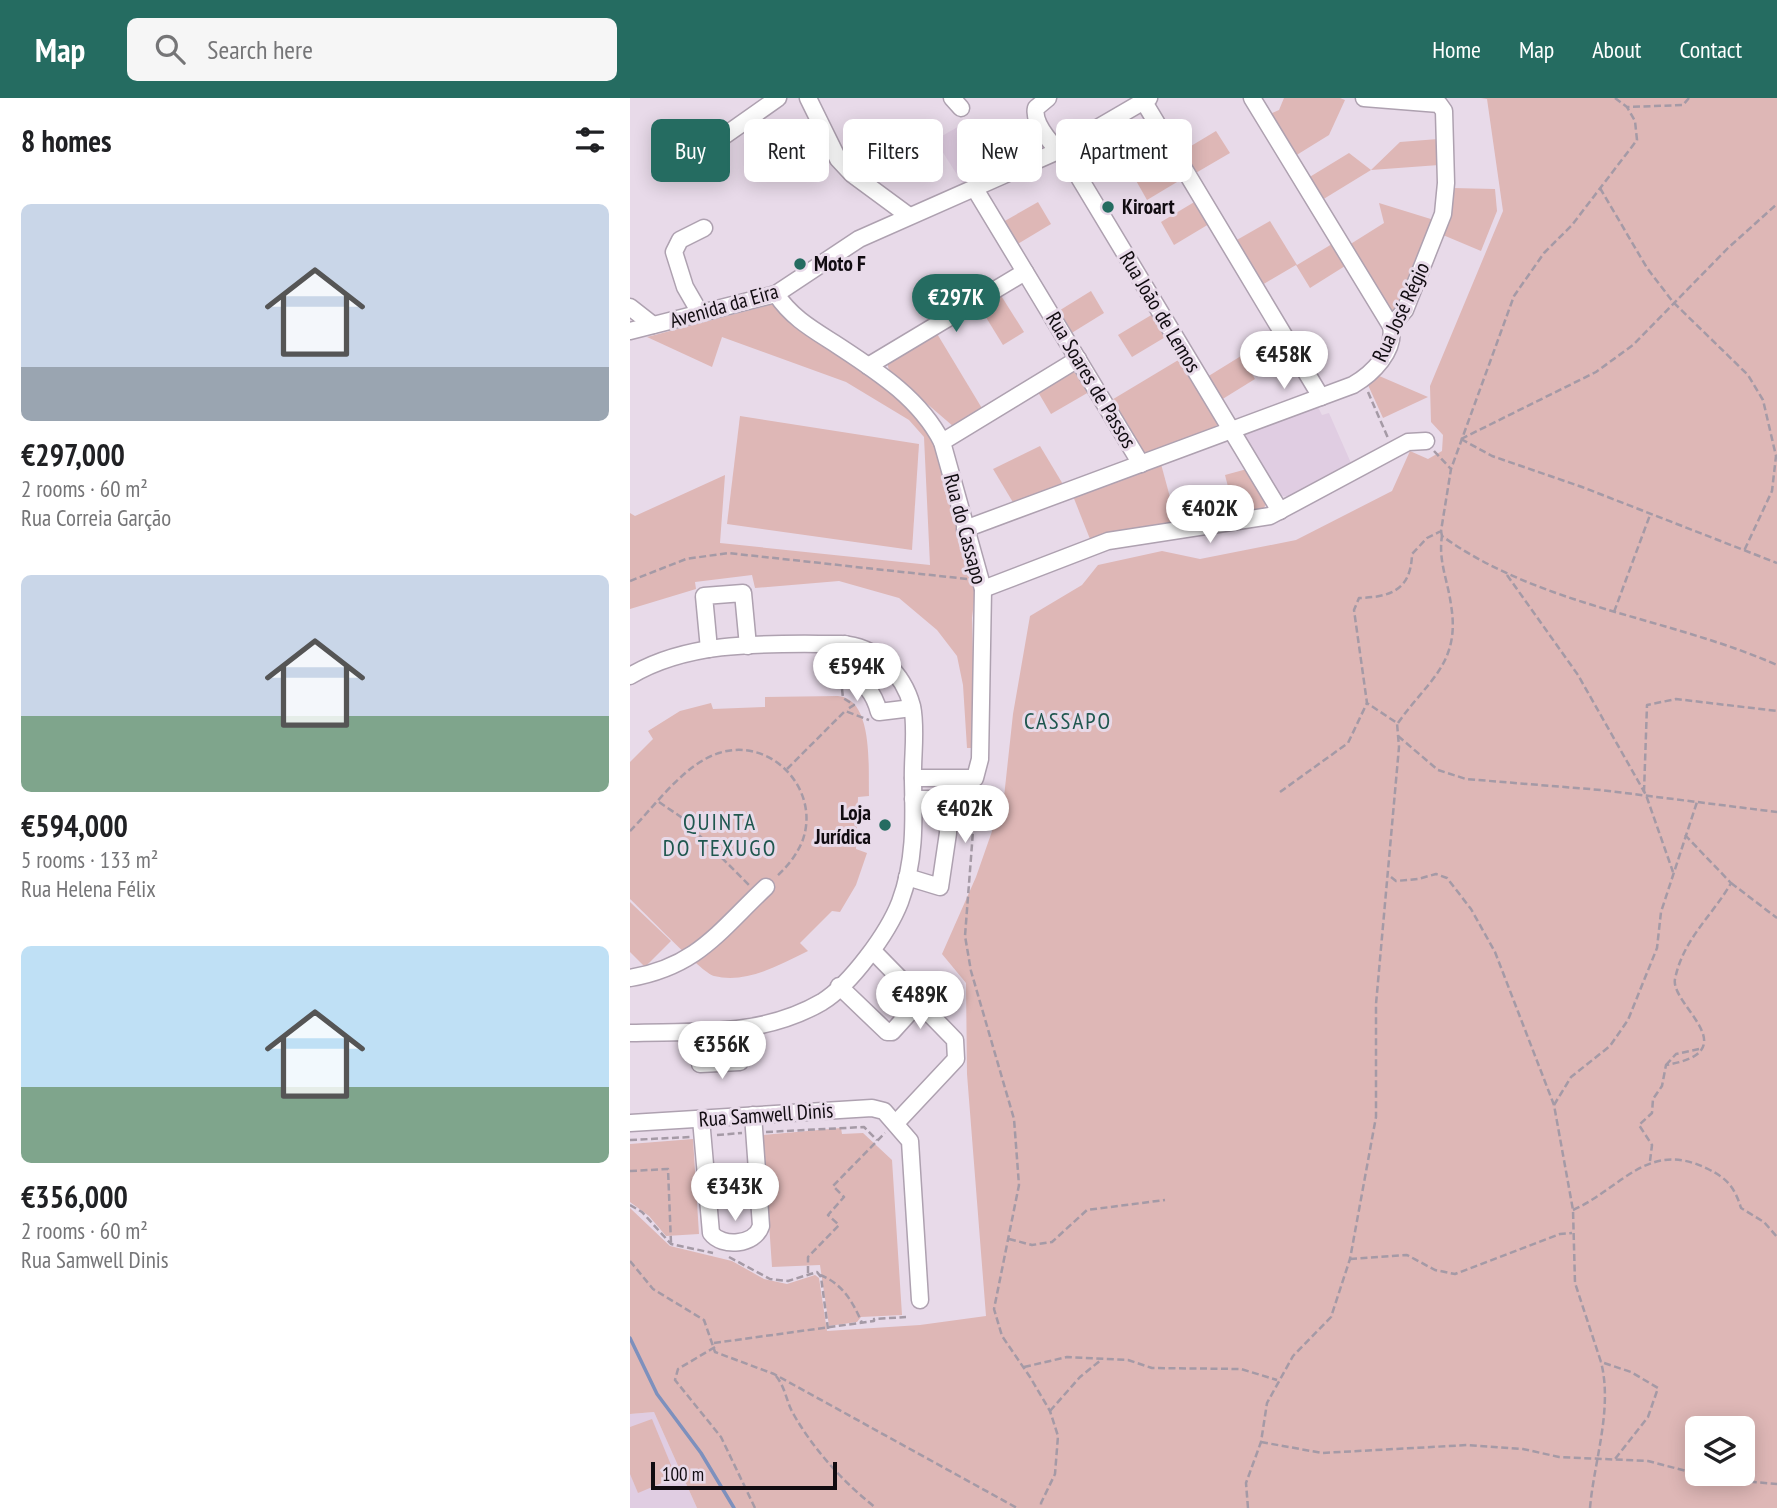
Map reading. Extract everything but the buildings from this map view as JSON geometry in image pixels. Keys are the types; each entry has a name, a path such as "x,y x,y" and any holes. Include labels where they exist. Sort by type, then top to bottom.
{"street":[{"path":"730,132 778,98"},
{"path":"808,98 838,159 852,174 909,216"},
{"name":"Rua João de Lemos","path":"1048,98 1036,108 1035,116 1056,148"},
{"path":"1252,98 1391,326"},
{"name":"Rua José Régio","path":"965,529 1362,380 1386,352 1392,337 1391,326 1405,310 1443,214 1446,183 1444,111 1435,102 1364,98"},
{"path":"1147,100 1321,397"},
{"name":"Avenida da Eira","path":"1114,119 1147,100"},
{"name":"Avenida da Eira","path":"630,331 776,295 846,247 909,216 1056,152"},
{"name":"Rua João de Lemos","path":"1082,182 1280,511"},
{"name":"Rua Soares de Passos","path":"975,189 1141,464"},
{"path":"700,313 685,287 674,252 680,240 704,229"},
{"path":"868,366 1025,272"},
{"name":"Rua do Cassapo","path":"776,295 793,315 868,366 912,402 934,426 942,442 981,585 980,759 975,778"},
{"path":"630,307 653,326"},
{"path":"942,442 1078,359"},
{"path":"981,585 1108,541 1249,521 1280,511 1414,440 1426,442"},
{"path":"709,649 704,596 743,593 748,646"},
{"path":"845,644 846,677 855,679 871,691 878,712 912,708"},
{"path":"630,676 667,659 709,649 845,644 859,646 889,665 904,687 912,708 914,842 907,877 891,923 873,951 823,1001 787,1019 738,1030 630,1033"},
{"path":"913,778 975,778"},
{"path":"907,877 940,887 948,833 948,799 913,799"},
{"path":"630,978 665,970 691,958 761,892"},
{"path":"873,951 919,996 920,1004 955,1040 956,1059 896,1123 910,1141 920,1300"},
{"path":"839,986 888,1033 920,1004"},
{"path":"698,1032 700,1064 740,1062 738,1030"},
{"name":"Rua Samwell Dinis","path":"630,1123 876,1108 896,1123"},
{"path":"701,1119 711,1233 723,1242 747,1241 756,1236 761,1226 753,1115"}],"path":[{"path":"1248,1508 1246,1483 1261,1442 1267,1403 1277,1380 1293,1356 1331,1317 1350,1259 1376,1117 1376,1004 1389,877 1397,723 1436,679 1451,647 1452,607 1441,564 1441,531 1451,469 1514,296 1544,253 1572,225 1637,139 1635,121 1627,107 1615,98"},
{"path":"1627,107 1683,105 1689,98"},
{"path":"1600,188 1647,268 1673,302 1748,375 1763,400 1776,456 1772,491 1744,551"},
{"path":"1461,439 1596,372 1633,345 1673,302 1777,204"},
{"path":"1362,380 1394,450"},
{"path":"1461,439 1492,456 1582,487 1777,563"},
{"path":"1426,442 1451,469"},
{"path":"1614,612 1650,515"},
{"path":"1280,792 1348,743 1367,703 1354,610 1359,598 1382,597 1399,589 1412,572 1412,554 1427,538 1441,531"},
{"path":"1442,536 1472,557 1505,572 1614,612 1730,644 1777,665"},
{"path":"630,581 686,559 728,553 759,554 981,585"},
{"path":"1505,572 1578,675 1645,794 1672,872"},
{"path":"787,769 854,705 842,696"},
{"path":"1645,794 1647,705 1676,699 1777,711"},
{"path":"1367,703 1397,723"},
{"path":"845,711 864,721"},
{"path":"1398,736 1438,770 1466,779 1645,794 1777,812"},
{"path":"630,831 694,766 718,753 730,750 757,752 787,769 803,797 805,831 790,863 761,892 681,817 659,802"},
{"path":"975,778 977,806 965,936 971,971 1014,1119 1019,1185 994,1309 1002,1335 1050,1411 1058,1436 1055,1474 1041,1508"},
{"path":"1554,1105 1571,1077 1609,1046 1628,1020 1657,948 1661,912 1697,801"},
{"path":"1685,835 1731,883 1777,918"},
{"path":"1389,877 1396,881 1436,874 1447,878 1471,909 1496,952 1554,1105 1573,1210 1575,1283 1605,1378 1598,1457 1590,1508"},
{"path":"1666,1065 1686,1061 1700,1049 1703,1032 1677,995 1674,983 1688,945 1707,913 1719,904 1731,883"},
{"path":"1650,1161 1652,1145 1639,1125 1652,1113 1653,1099 1662,1086 1666,1065 1676,1054 1700,1049"},
{"path":"808,1273 808,1257 839,1225 828,1214 844,1197 833,1186 896,1123"},
{"path":"1573,1210 1650,1161 1689,1160 1724,1177 1736,1193 1741,1208 1764,1223 1777,1237"},
{"path":"630,1171 668,1169 671,1244"},
{"path":"1009,1240 1032,1245 1052,1242 1087,1210 1166,1200"},
{"path":"630,1205 642,1212 671,1244 715,1253"},
{"path":"1350,1259 1407,1255 1435,1270 1455,1274 1560,1234 1572,1233"},
{"path":"726,1255 770,1279 788,1280 808,1273 831,1279 845,1293 862,1323"},
{"path":"630,1261 653,1289 704,1320 715,1348 774,1374 1017,1508"},
{"path":"819,1274 828,1329"},
{"path":"755,1508 721,1437 675,1380 678,1369 715,1348 874,1319 906,1317"},
{"path":"1024,1367 1067,1357 1104,1358 1128,1360 1152,1368 1241,1370 1277,1380"},
{"path":"1050,1411 1086,1371 1104,1358"},
{"path":"1601,1362 1631,1373 1658,1388 1648,1417 1615,1459"},
{"path":"774,1374 783,1384 793,1414 824,1458 876,1508"},
{"path":"1261,1442 1322,1453 1468,1445 1523,1449 1559,1457 1648,1461 1717,1479 1777,1484"}],"shaded area":[{"path":"1284,98 1345,100 1329,135 1295,156 1270,114 1279,110"},
{"path":"1481,98 1777,98 1777,1508 697,1508 654,1412 630,1414 630,1208 670,1246 732,1261 764,1279 787,1284 815,1275 819,1278 827,1331 920,1325 986,1316 967,1074 966,983 942,954 976,877 1004,797 1013,714 1030,616 1082,585 1098,565 1162,551 1200,559 1296,540 1392,491 1410,451 1428,459 1442,451 1443,435 1431,422 1430,386 1503,211 1487,99"},
{"path":"957,127 957,175 943,153 943,135"},
{"path":"1216,131 1230,153 1194,174 1192,145"},
{"path":"1438,139 1439,165 1371,170 1400,142"},
{"path":"1349,153 1371,170 1322,200 1308,178"},
{"path":"1137,182 1177,182 1147,200"},
{"path":"1453,188 1495,189 1497,211 1481,251 1443,235"},
{"path":"1196,201 1209,224 1174,245 1161,222"},
{"path":"1038,202 1051,224 1016,245 1003,222"},
{"path":"1379,203 1434,220 1393,314 1349,245 1384,223"},
{"path":"1270,221 1297,265 1332,244 1345,266 1310,288 1296,265 1262,285 1235,241"},
{"path":"1091,291 1104,313 1070,334 1057,312"},
{"path":"1000,294 1024,332 1003,345 979,306"},
{"path":"777,303 906,404 933,436 975,593 972,618 975,748 967,748 963,685 957,656 937,630 899,598 839,581 755,588 752,575 695,582 696,589 630,609 630,513 635,516 725,475 720,543 930,565 924,437 909,420 846,382 722,337 712,367 647,337"},
{"path":"1153,314 1167,336 1132,357 1118,335"},
{"path":"936,332 983,410 954,427 889,371 887,361"},
{"path":"1241,356 1255,379 1221,400 1207,377"},
{"path":"1180,359 1218,422 1215,430 1148,455 1140,450 1110,401"},
{"path":"1074,372 1089,392 1051,414 1038,392"},
{"path":"1377,375 1428,397 1383,418 1368,385"},
{"path":"1318,407 1322,415 1329,413 1351,463 1289,497 1278,495 1241,435"},
{"path":"740,416 919,444 912,550 727,524"},
{"path":"1040,446 1064,486 1014,504 993,469"},
{"path":"1161,464 1177,523 1090,539 1073,496"},
{"path":"1247,469 1267,502 1263,510 1235,514 1225,475"},
{"path":"838,696 850,700 858,709 867,737 869,796 858,797 856,849 867,853 856,885 840,912 832,911 800,943 808,951 751,975 726,978 714,976 686,954 630,899 630,762 653,739 648,731 680,711 711,703 713,709 765,707 765,697"},
{"path":"630,902 671,941 645,967 630,952"},
{"path":"841,1128 842,1134 863,1133 892,1160 902,1315 861,1317 857,1322 829,1326 820,1265 772,1267 763,1135"},
{"path":"693,1139 699,1234 666,1236 649,1216 630,1202 630,1144"},
{"path":"654,1412 697,1508 630,1508 630,1414"},
{"path":"652,1419 676,1477 638,1493 630,1474 630,1427"}],"waterway":[{"path":"630,1338 657,1394 701,1453 734,1508"}],"place":[{"name":"Kiroart","path":"1108,207"},
{"name":"Moto F","path":"800,264"},
{"name":"Loja Jurídica","path":"885,825"}],"district":[{"name":"CASSAPO","path":"1068,721"},
{"name":"QUINTA DO TEXUGO","path":"720,835"}]}
